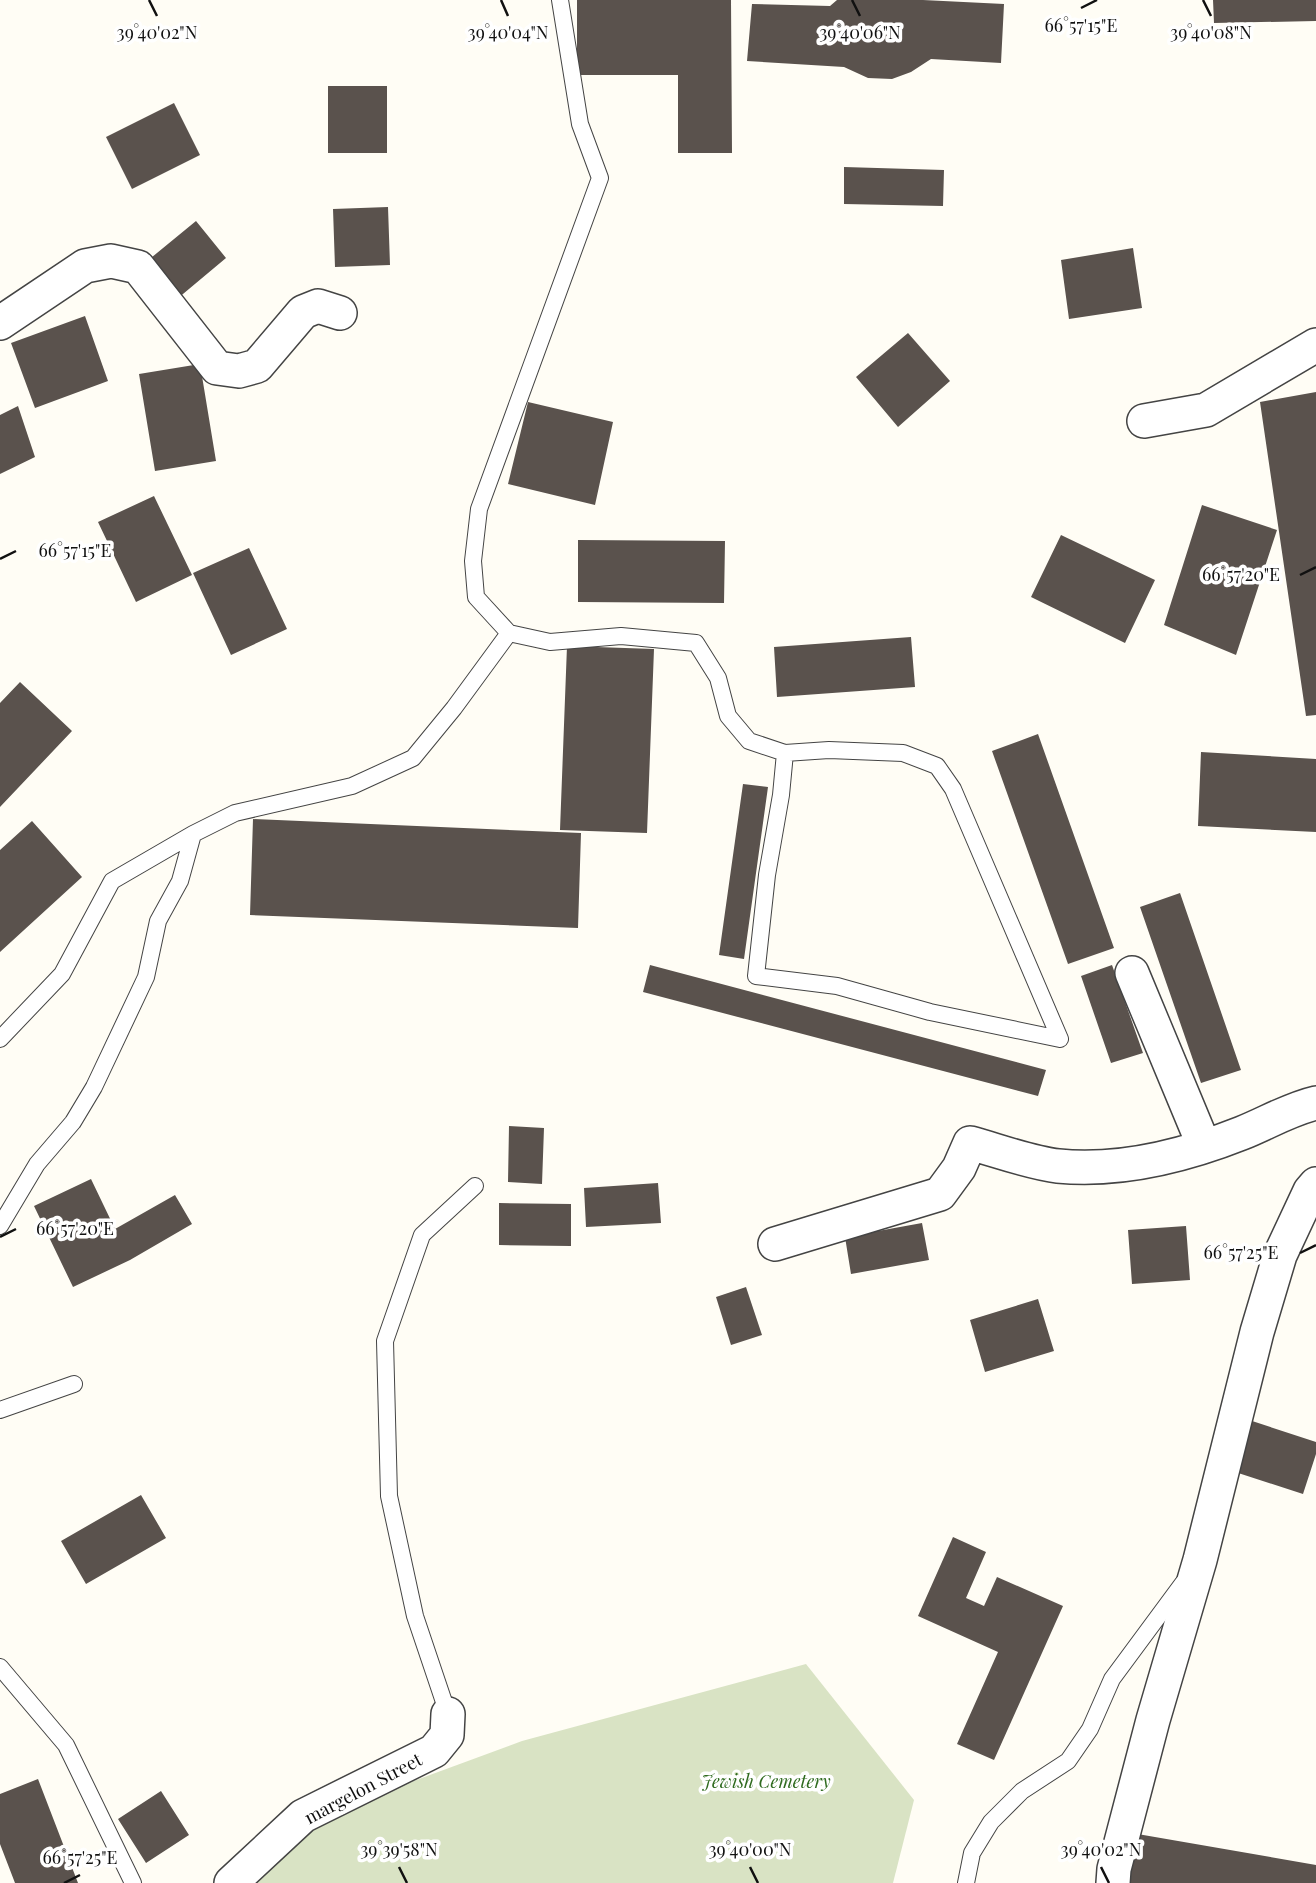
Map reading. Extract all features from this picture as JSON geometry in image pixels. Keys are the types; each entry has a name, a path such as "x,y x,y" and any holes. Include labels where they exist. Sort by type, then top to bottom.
{"street":[{"path":"0,323 85,266 111,261 138,267 217,368 239,371 257,366 303,312 318,306 340,313"},
{"path":"1144,421 1206,410 1316,345"},
{"path":"1132,973 1203,1146"},
{"path":"775,1244 940,1194 959,1168 970,1143 1057,1166 1122,1166 1203,1146 1316,1102"},
{"path":"1113,1883 1114,1868 1153,1720 1200,1560 1233,1422 1280,1255 1310,1191 1316,1184"},
{"name":"margelon Street","path":"231,1883 303,1816 434,1751 447,1735 448,1714"}],"lane":[{"path":"560,0 580,124 600,178 480,509 473,561 476,597 509,632 550,642 621,636 696,643 718,678 729,716 749,741 785,753 829,750 903,753 936,766 953,789 1059,1038 930,1012 837,986 756,976 785,753"},
{"path":"0,1039 62,974 111,881 235,813 352,786 413,758 454,708 509,632"},
{"path":"0,1226 37,1164 73,1122 94,1087 146,977 158,922 180,881 193,834"},
{"path":"448,1714 415,1616 389,1496 385,1341 422,1235 475,1186"},
{"path":"0,1410 74,1384"},
{"path":"966,1883 972,1853 991,1822 1022,1791 1068,1761 1090,1729 1112,1679 1200,1560"},
{"path":"0,1667 66,1745 133,1883"}],"green space":[{"name":"Jewish Cemetery","path":"806,1664 914,1800 893,1883 233,1883 289,1827 522,1741"}],"building":[{"path":"577,0 731,0 732,153 678,153 678,75 577,75"},
{"path":"837,0 1004,4 1001,63 931,59 911,72 892,79 868,78 844,67 747,61 752,4 830,6"},
{"path":"1213,0 1316,0 1316,21 1214,23"},
{"path":"328,86 387,86 387,153 328,153"},
{"path":"174,103 200,155 132,189 106,137"},
{"path":"844,167 944,170 943,206 844,204"},
{"path":"388,207 390,265 335,267 333,209"},
{"path":"196,221 226,258 177,299 146,262"},
{"path":"1133,248 1142,308 1069,319 1061,260"},
{"path":"85,316 108,381 35,408 11,343"},
{"path":"908,333 950,381 898,427 856,377"},
{"path":"200,364 216,461 155,471 139,374"},
{"path":"1316,392 1316,715 1306,716 1260,402"},
{"path":"528,402 613,422 595,505 508,484"},
{"path":"18,406 35,457 0,474 0,415"},
{"path":"154,496 192,575 136,602 98,522"},
{"path":"1202,505 1277,530 1236,655 1164,625"},
{"path":"1061,535 1155,580 1125,643 1031,597"},
{"path":"578,540 725,541 724,603 578,602"},
{"path":"249,548 287,629 231,655 193,573"},
{"path":"911,637 915,687 777,697 774,647"},
{"path":"567,646 654,649 647,833 560,830"},
{"path":"20,682 72,731 0,807 0,703"},
{"path":"1038,734 1114,948 1068,964 992,751"},
{"path":"1201,752 1316,759 1316,832 1198,826"},
{"path":"743,784 768,787 744,959 719,955"},
{"path":"253,819 581,833 578,928 250,915"},
{"path":"32,821 82,877 0,952 0,850"},
{"path":"1180,893 1241,1070 1201,1083 1140,907"},
{"path":"650,965 1046,1070 1038,1096 643,992"},
{"path":"1112,965 1143,1053 1111,1063 1081,976"},
{"path":"509,1126 544,1128 542,1184 508,1182"},
{"path":"91,1179 115,1229 175,1195 192,1224 130,1260 73,1287 34,1206"},
{"path":"658,1183 661,1223 586,1227 584,1188"},
{"path":"499,1203 571,1204 571,1246 499,1245"},
{"path":"922,1223 929,1260 851,1274 845,1237"},
{"path":"1186,1226 1190,1280 1132,1284 1128,1230"},
{"path":"746,1287 762,1335 731,1345 716,1297"},
{"path":"1038,1299 1054,1351 985,1372 970,1320"},
{"path":"1246,1419 1316,1442 1316,1454 1303,1494 1229,1470"},
{"path":"141,1495 166,1538 86,1584 61,1541"},
{"path":"953,1537 986,1552 966,1598 984,1606 997,1577 1063,1606 994,1760 957,1744 998,1652 918,1616"},
{"path":"38,1779 78,1883 15,1883 0,1844 0,1794"},
{"path":"161,1791 189,1835 146,1863 118,1819"},
{"path":"1126,1832 1316,1865 1316,1883 1122,1883"}]}
